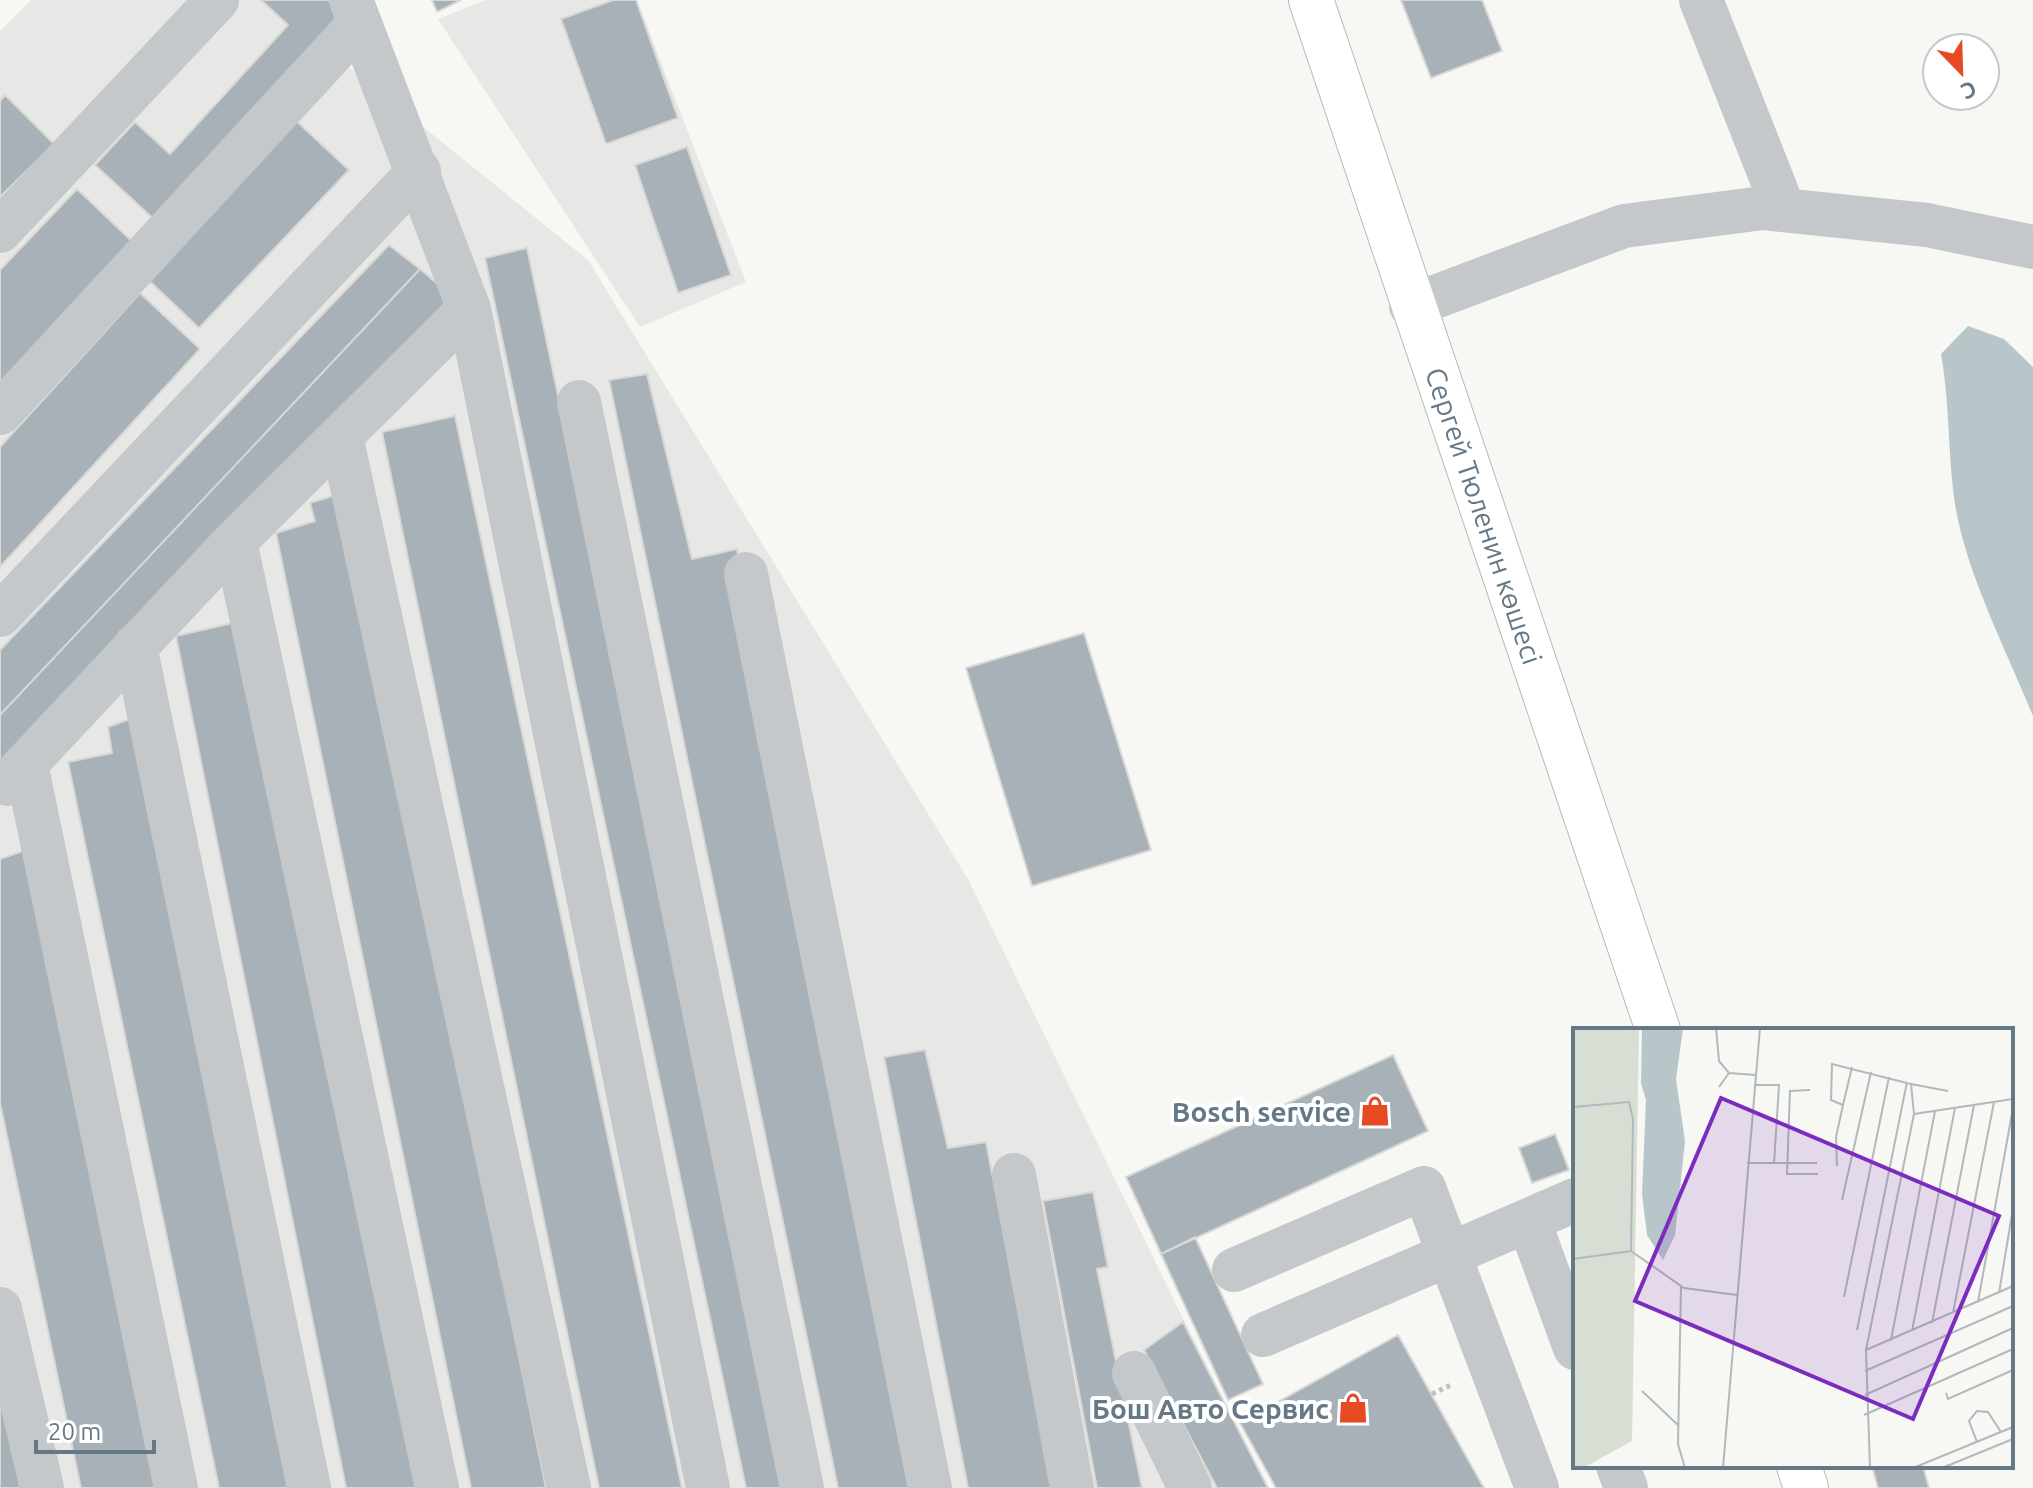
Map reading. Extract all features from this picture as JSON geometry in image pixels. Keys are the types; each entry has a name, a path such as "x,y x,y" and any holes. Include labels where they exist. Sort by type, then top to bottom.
{"main road":[{"name":"Сергей Тюленин көшесі","path":"1311,0 1411,306 1657,1028"},
{"path":"1800,1468 1806,1488"}],"street":[{"path":"0,231 217,0"},
{"path":"1701,0 1784,210"},
{"path":"0,413 355,11 419,171 469,309 708,1488"},
{"path":"0,615 419,171"},
{"path":"1411,306 1624,226 1763,208 1927,225 2033,247"},
{"path":"176,1488 13,778 235,541 469,309"},
{"path":"579,402 802,1488"},
{"path":"341,436 569,1488"},
{"path":"235,541 437,1488"},
{"path":"746,574 930,1488"},
{"path":"135,646 309,1488"},
{"path":"1014,1175 1072,1488"},
{"path":"1234,1270 1424,1188 1537,1488"},
{"path":"1263,1335 1573,1201"},
{"path":"1529,1221 1573,1342"},
{"path":"0,1309 42,1488"},
{"path":"1134,1373 1190,1488"},
{"path":"1619,1468 1626,1488"}],"shaded area":[{"path":"31,0 266,0 588,260 968,879 1266,1488 0,1488 0,31"},
{"path":"486,0 637,0 746,282 640,327 438,19"},
{"path":"1968,326 2004,339 2033,367 2033,716 1972,570 1958,520 1941,354"}],"building":[{"path":"261,0 328,0 348,18 159,224 95,165 135,122 170,154 288,25"},
{"path":"432,0 461,0 437,12"},
{"path":"613,0 636,0 678,118 606,144 561,19"},
{"path":"1401,0 1482,0 1502,51 1431,78"},
{"path":"5,95 54,144 0,197 0,101"},
{"path":"292,117 349,170 199,328 143,275"},
{"path":"687,147 731,275 678,293 635,165"},
{"path":"77,189 135,244 0,387 0,270"},
{"path":"389,245 420,269 0,715 0,650"},
{"path":"527,248 788,1488 746,1488 485,258"},
{"path":"420,269 452,296 0,767 0,715"},
{"path":"140,293 200,349 0,567 0,447"},
{"path":"647,374 692,559 737,549 921,1488 838,1488 609,380"},
{"path":"455,416 682,1488 599,1488 382,432"},
{"path":"342,493 546,1488 471,1488 276,533 315,521 310,503"},
{"path":"241,621 421,1488 346,1488 176,636"},
{"path":"1084,633 1151,850 1032,886 966,668"},
{"path":"141,715 298,1488 219,1488 68,762 112,753 108,727"},
{"path":"23,851 161,1488 81,1488 0,1103 0,859"},
{"path":"925,1050 948,1148 986,1142 1053,1488 968,1488 884,1057"},
{"path":"1393,1055 1428,1131 1161,1254 1126,1177"},
{"path":"1555,1134 1569,1170 1532,1183 1519,1148"},
{"path":"1093,1192 1108,1267 1097,1269 1142,1488 1097,1488 1043,1201"},
{"path":"1195,1237 1263,1384 1228,1400 1161,1254"},
{"path":"1183,1322 1268,1488 1217,1488 1144,1350"},
{"name":"Бош Авто Сервис","path":"1398,1335 1484,1488 1276,1488 1240,1423"},
{"path":"0,1378 24,1488 0,1488"},
{"path":"1873,1468 1924,1468 1929,1488 1878,1488"}],"place":[{"name":"Bosch service","path":"1375,1111"},
{"name":"Бош Авто Сервис","path":"1353,1408"}]}
